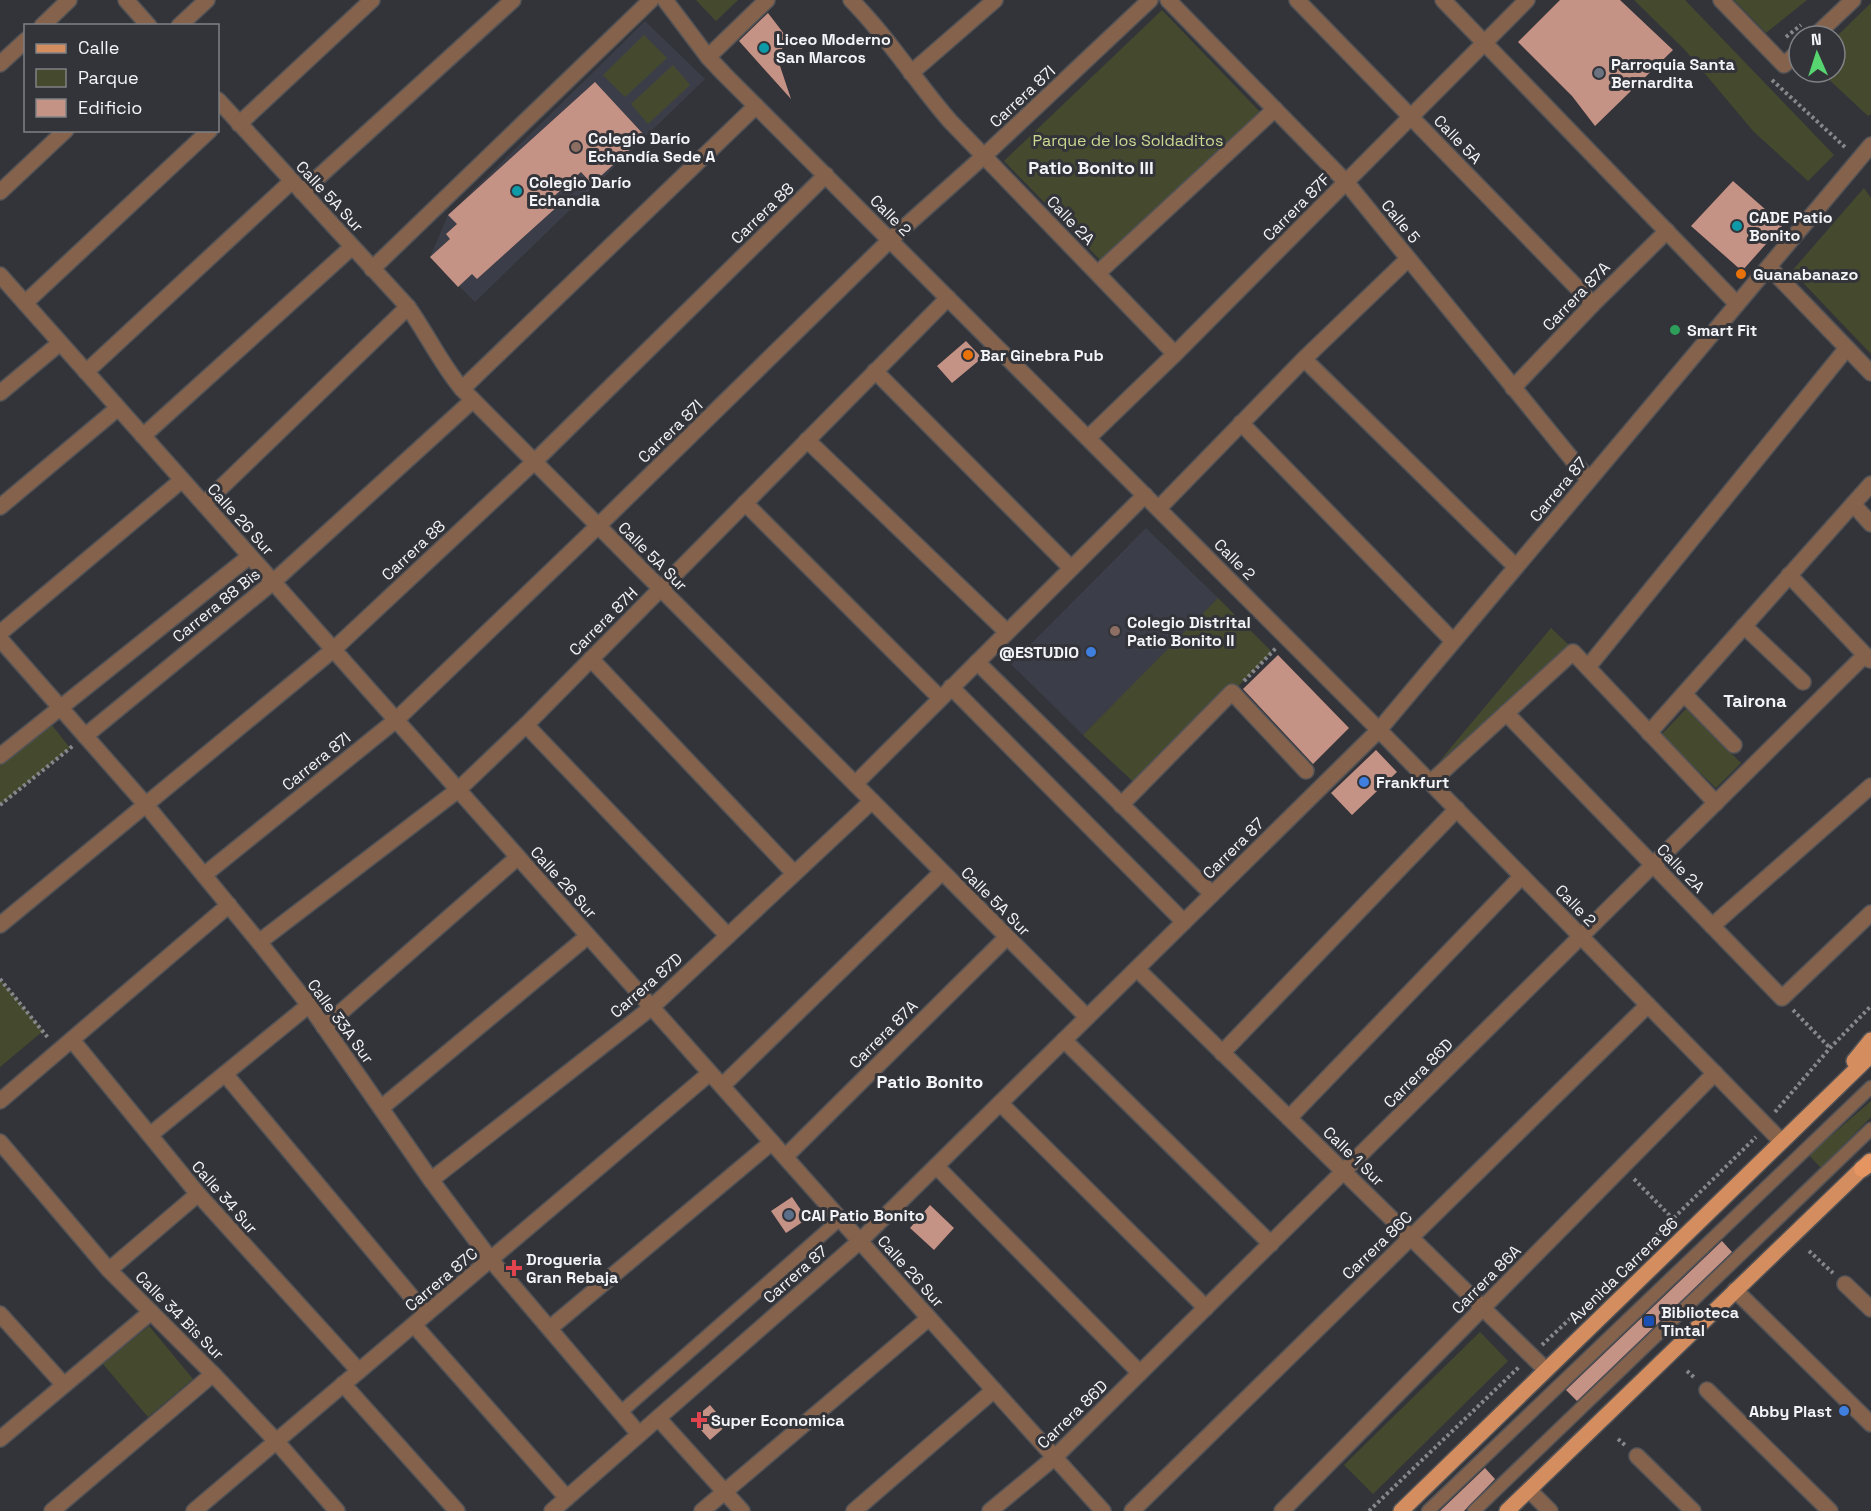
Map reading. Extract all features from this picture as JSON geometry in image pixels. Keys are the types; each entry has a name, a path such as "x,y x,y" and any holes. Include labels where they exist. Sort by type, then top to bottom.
{"main road":[{"path":"1818,1106 1871,1040"},
{"name":"Avenida Carrera 86","path":"1401,1511 1871,1055"},
{"path":"1507,1511 1868,1164"}],"street":[{"path":"44,24 69,0"},
{"path":"126,0 147,24"},
{"path":"181,24 207,0"},
{"path":"219,124 234,118 372,0"},
{"path":"86,372 513,0"},
{"path":"372,269 651,0"},
{"name":"Calle 2","path":"665,0 708,57 1431,782 1781,1142"},
{"path":"708,57 767,0"},
{"path":"911,73 995,0"},
{"name":"Carrera 87I","path":"204,875 396,720 890,240 984,156 1150,0"},
{"name":"Calle 5","path":"1168,0 1346,182 1590,480"},
{"name":"Calle 5A","path":"1297,0 1593,304"},
{"path":"1443,0 1737,304"},
{"name":"Carrera 87F","path":"1088,438 1175,354 1527,0"},
{"path":"1720,0 1784,65 1787,62"},
{"path":"1828,24 1854,0"},
{"name":"Calle 2A","path":"857,2 930,98 1175,354"},
{"path":"0,64 24,42"},
{"name":"Calle 5A Sur","path":"219,101 408,307 462,389 1087,1017"},
{"path":"462,389 756,106"},
{"path":"1098,273 1275,109"},
{"path":"0,192 64,132"},
{"path":"25,303 208,132"},
{"name":"Carrera 87","path":"552,1511 860,1241 1379,730 1871,145"},
{"name":"Carrera 88","path":"0,925 333,650 534,462 826,175"},
{"name":"Carrera 87A","path":"1513,388 1667,231"},
{"path":"143,436 352,247"},
{"path":"1159,508 1304,359 1408,259"},
{"path":"1769,267 1871,373"},
{"name":"Calle 26 Sur","path":"0,275 785,1158 1103,1511"},
{"name":"Carrera 87H","path":"259,942 458,790 526,725 948,298"},
{"path":"204,504 408,307"},
{"path":"0,393 60,343"},
{"path":"1588,667 1847,348"},
{"path":"1304,359 1516,567"},
{"path":"875,371 1071,568"},
{"name":"Carrera 88 Bis","path":"85,736 273,582 473,400"},
{"path":"0,507 118,408"},
{"path":"1241,423 1454,641"},
{"path":"807,440 1007,632"},
{"path":"0,633 182,480"},
{"path":"1649,733 1871,484"},
{"path":"855,784 1145,495"},
{"path":"745,503 1184,922"},
{"path":"1853,504 1871,524"},
{"path":"0,756 250,556"},
{"path":"1789,576 1868,658"},
{"path":"1744,626 1803,682"},
{"name":"Calle 33A Sur","path":"0,639 146,805 259,942 309,1005 431,1180 491,1260 639,1434"},
{"path":"1431,782 1573,652 1716,803"},
{"name":"Carrera 86D","path":"990,1511 1055,1457 1716,803 1868,658"},
{"path":"591,659 794,873"},
{"path":"977,662 1212,894"},
{"path":"1121,805 1232,692 1306,771"},
{"path":"1684,693 1734,746"},
{"name":"Calle 2A","path":"1506,713 1782,998"},
{"path":"526,725 728,936"},
{"path":"1712,926 1871,786"},
{"name":"Carrera 87D","path":"431,1180 652,1007 872,801"},
{"path":"1222,1053 1457,809"},
{"path":"324,1027 518,857"},
{"path":"722,1086 942,872"},
{"path":"1289,1118 1522,876"},
{"path":"0,1101 229,905"},
{"path":"1782,998 1871,913"},
{"path":"381,1108 588,936"},
{"name":"Carrera 87A","path":"785,1158 1007,937"},
{"name":"Calle 1 Sur","path":"1137,969 1546,1370"},
{"path":"150,1135 309,1005"},
{"name":"Carrera 86C","path":"1132,1511 1648,1005"},
{"name":"Calle 34 Sur","path":"72,1040 198,1194 359,1371"},
{"path":"1064,1040 1271,1244"},
{"name":"Carrera 87C","path":"194,1511 710,1073"},
{"name":"Carrera 86A","path":"1282,1511 1715,1073"},
{"path":"225,1074 426,1314"},
{"path":"1000,1103 1206,1308"},
{"name":"Calle 34 Bis Sur","path":"0,1142 109,1270 213,1374 337,1511"},
{"path":"550,1328 772,1142"},
{"path":"936,1166 1140,1373"},
{"path":"109,1270 198,1194"},
{"path":"1845,1284 1871,1309"},
{"path":"1735,1290 1871,1424"},
{"path":"0,1439 151,1312"},
{"path":"0,1314 64,1385"},
{"path":"702,1511 929,1318"},
{"path":"414,1325 567,1498"},
{"path":"52,1511 213,1374"},
{"path":"343,1384 457,1511"},
{"path":"854,1511 994,1390"},
{"path":"1707,1390 1830,1511"},
{"path":"658,1418 742,1511"},
{"path":"1637,1456 1694,1511"},
{"path":"1528,1490 1550,1511"}],"lane":[{"path":"1428,1511 1871,1088"},
{"path":"1474,1511 1871,1129"},
{"path":"621,1412 840,1219"}],"path":[{"path":"1772,80 1858,161"},
{"path":"1232,692 1288,638"},
{"path":"0,805 85,736"},
{"path":"0,979 59,1051"},
{"path":"1782,998 1830,1048"},
{"path":"1782,1103 1830,1048 1871,1006"},
{"path":"1631,1261 1754,1141"},
{"path":"1623,1167 1673,1219"},
{"path":"1809,1251 1845,1284"},
{"path":"1370,1511 1622,1269"}],"shaded area":[{"name":"Colegio Darío Echandía Sede A","path":"645,21 705,79 475,302 430,257 448,215"},
{"name":"Colegio Distrital Patio Bonito II","path":"1146,528 1218,598 1083,735 1011,664"}],"green space":[{"path":"696,0 738,0 716,21"},
{"path":"1634,0 1685,0 1834,155 1808,181 1754,132 1685,50"},
{"path":"1734,0 1807,0 1766,33"},
{"path":"1871,3 1871,114 1868,116 1834,84 1847,84 1847,26"},
{"name":"Parque de los Soldaditos","path":"1162,10 1260,112 1103,263 1004,161"},
{"path":"644,35 667,58 625,97 603,75"},
{"path":"673,65 690,85 648,124 631,104"},
{"path":"1864,188 1871,198 1871,354 1792,271"},
{"path":"1218,598 1272,652 1139,787 1083,735"},
{"path":"1551,628 1570,646 1438,763"},
{"path":"1686,709 1741,763 1716,788 1661,735"},
{"path":"47,719 70,748 0,805 0,756"},
{"path":"0,979 43,1031 0,1067"},
{"path":"1871,1101 1871,1117 1821,1168 1809,1155"},
{"path":"149,1326 193,1379 148,1417 103,1364"},
{"path":"1480,1332 1508,1361 1373,1494 1344,1465"}],"building":[{"name":"Parroquia Santa Bernardita","path":"1560,0 1620,0 1673,50 1595,126 1572,96 1518,42"},
{"name":"Liceo Moderno San Marcos","path":"768,13 788,39 777,57 791,99 739,41"},
{"name":"Colegio Darío Echandia","path":"595,82 645,136 592,184 581,172 552,198 559,205 477,279 472,274 458,287 430,257 450,239 446,234 457,224 448,215"},
{"name":"CADE Patio Bonito","path":"1733,181 1783,225 1742,271 1691,226"},
{"path":"966,341 982,358 952,383 937,366"},
{"path":"1278,655 1349,728 1313,764 1243,689"},
{"name":"Frankfurt","path":"1376,750 1397,772 1352,815 1331,793"},
{"name":"CAI Patio Bonito","path":"792,1197 807,1219 786,1233 771,1211"},
{"path":"930,1205 954,1228 934,1250 910,1228"},
{"name":"Biblioteca Tintal","path":"1722,1241 1732,1252 1577,1401 1566,1390"},
{"path":"710,1405 727,1425 710,1440 692,1420"},
{"path":"1485,1468 1495,1479 1464,1511 1440,1511"}],"place":[{"name":"Liceo Moderno San Marcos","path":"764,48"},
{"name":"Parroquia Santa Bernardita","path":"1599,73"},
{"name":"Colegio Darío Echandía Sede A","path":"576,147"},
{"name":"Colegio Darío Echandia","path":"517,191"},
{"name":"CADE Patio Bonito","path":"1737,226"},
{"name":"Guanabanazo","path":"1741,274"},
{"name":"Smart Fit","path":"1675,330"},
{"name":"Bar Ginebra Pub","path":"968,355"},
{"name":"Colegio Distrital Patio Bonito II","path":"1115,631"},
{"name":"@ESTUDIO","path":"1091,652"},
{"name":"Frankfurt","path":"1364,782"},
{"name":"CAI Patio Bonito","path":"789,1215"},
{"name":"Drogueria Gran Rebaja","path":"514,1268"},
{"name":"Biblioteca Tintal","path":"1649,1321"},
{"name":"Abby Plast","path":"1844,1411"},
{"name":"Super Economica","path":"699,1420"}],"district":[{"name":"Patio Bonito III","path":"1091,168"},
{"name":"Tairona","path":"1755,701"},
{"name":"Patio Bonito","path":"930,1082"}]}
